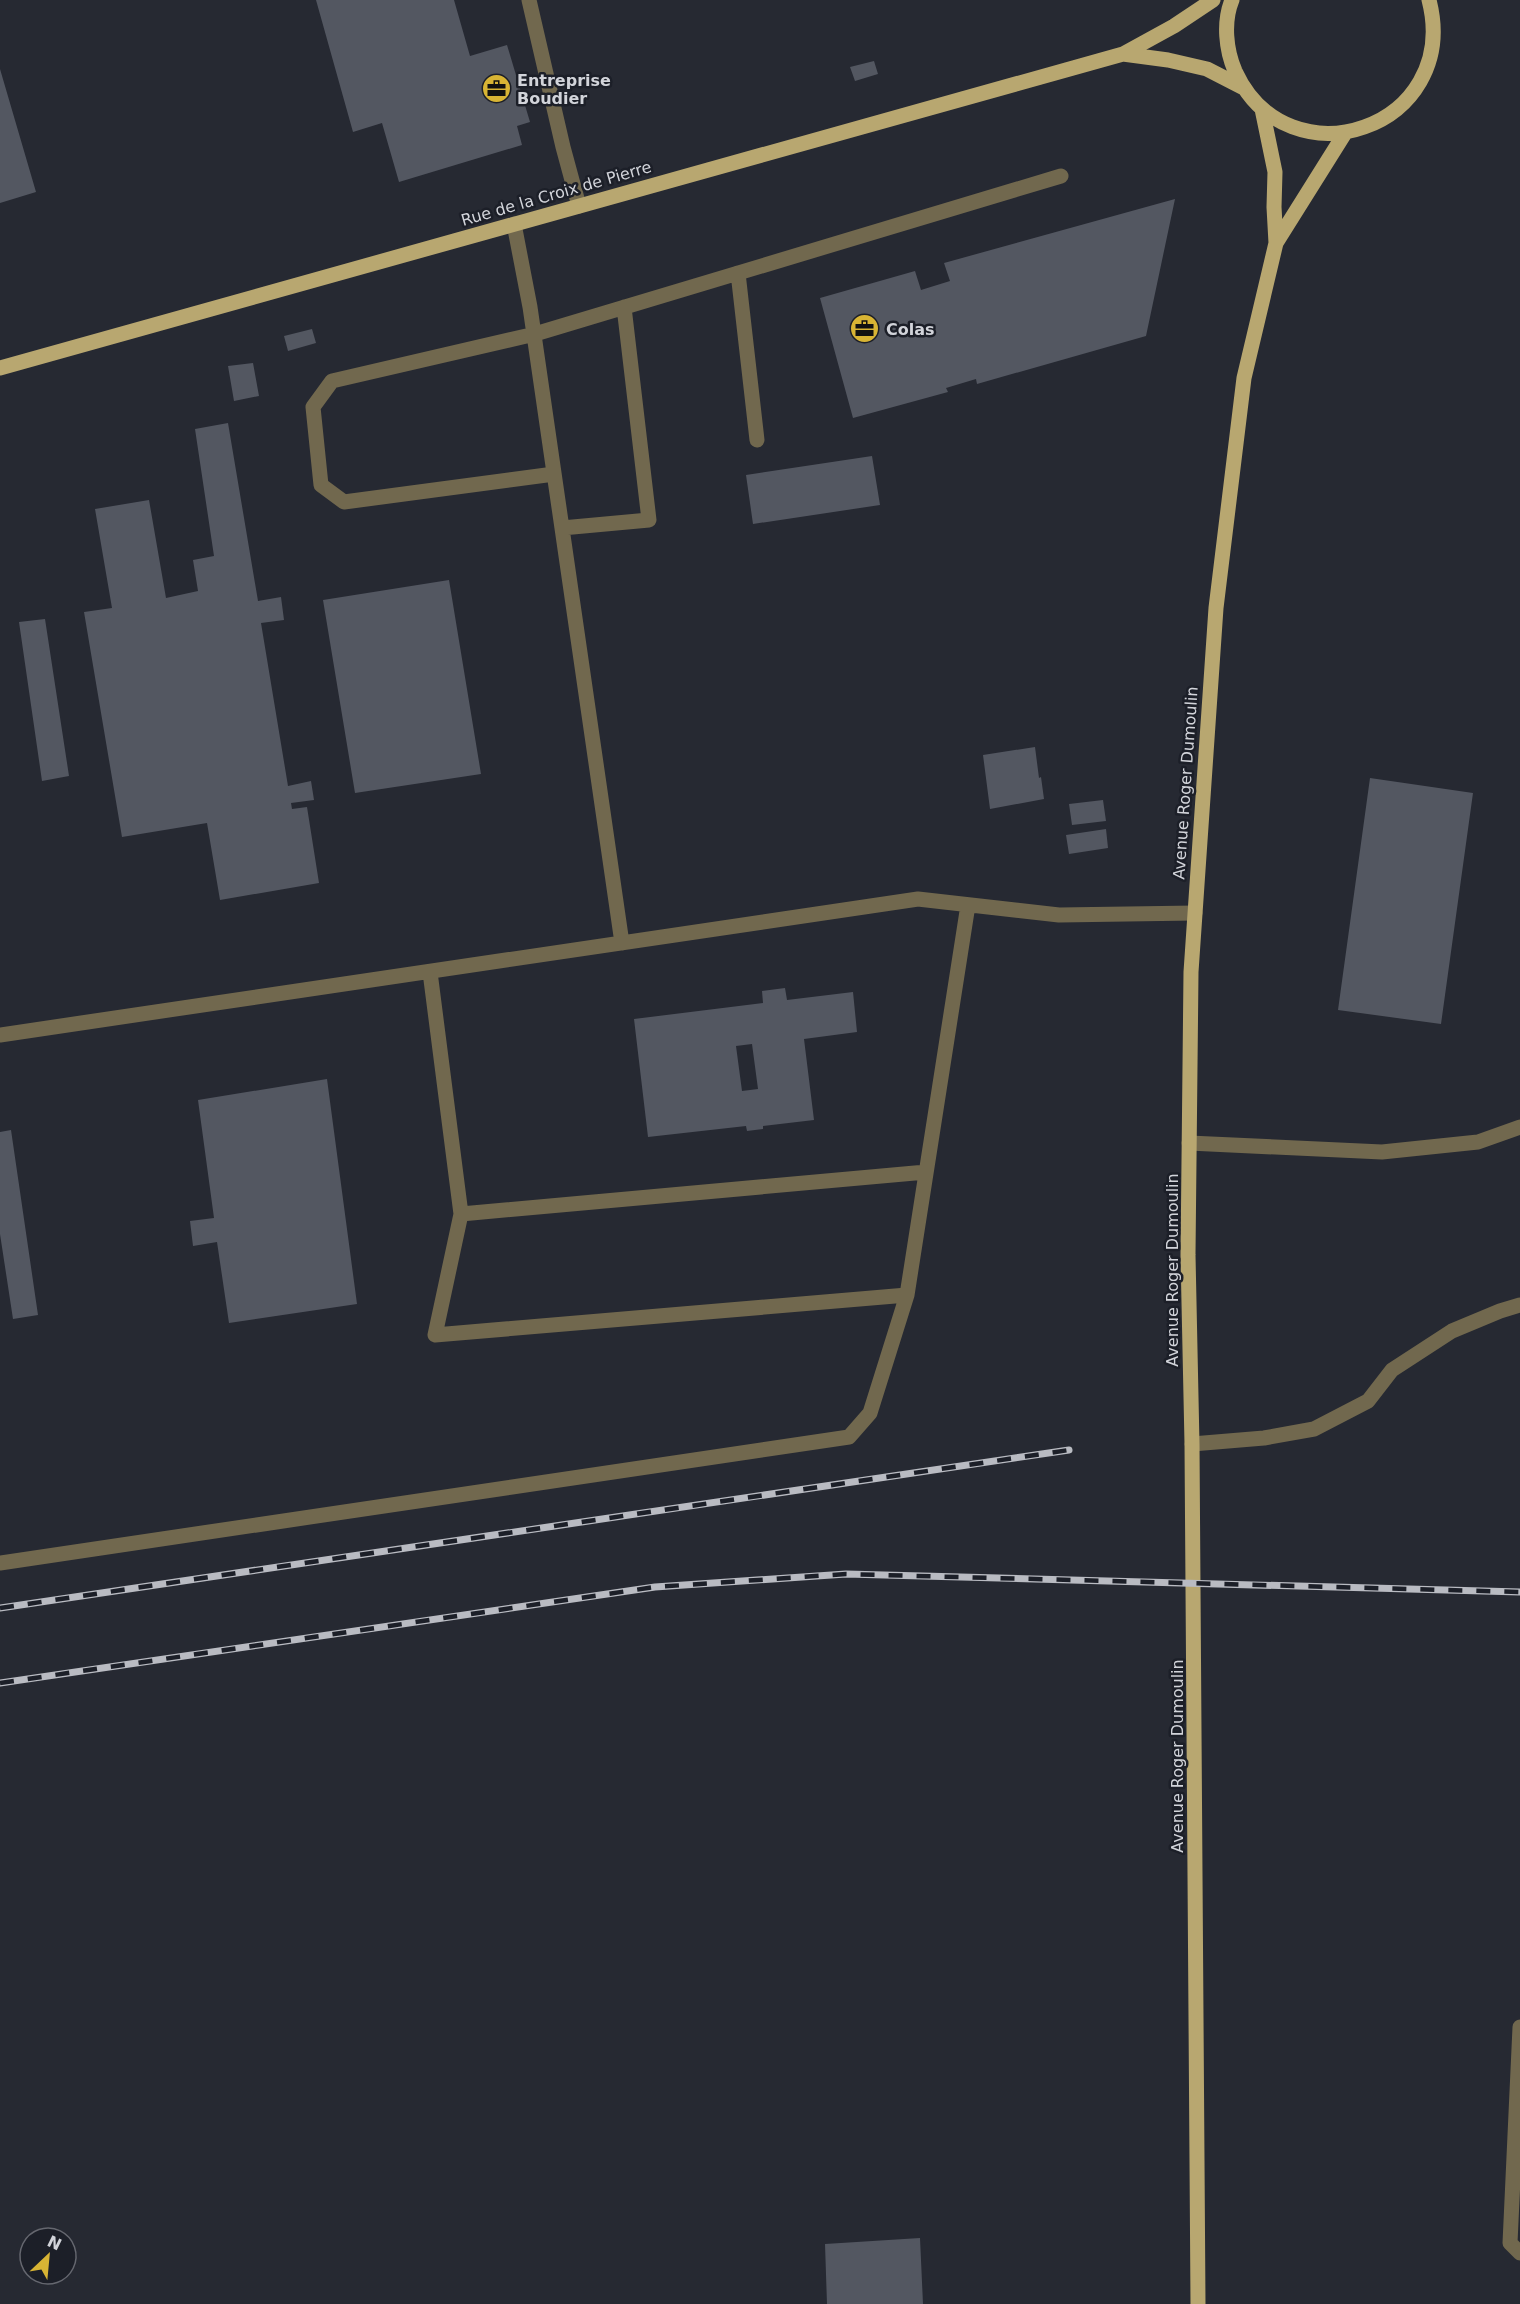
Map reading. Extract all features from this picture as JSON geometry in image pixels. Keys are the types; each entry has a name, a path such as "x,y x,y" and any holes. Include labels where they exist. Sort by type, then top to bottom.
{"main road":[{"name":"Rue de la Croix de Pierre","path":"0,368 1123,54 1174,26 1213,0"},
{"path":"1232,0 1226,34 1231,61 1242,87 1262,109 1287,124 1316,133 1345,133 1368,127 1388,117 1406,101 1420,83 1429,62 1434,40 1433,16 1429,0"},
{"name":"Rue de la Croix de Pierre","path":"1123,54 1168,60 1207,69 1242,87"},
{"path":"1262,109 1275,172 1276,243"},
{"path":"1276,243 1345,133"},
{"name":"Avenue Roger Dumoulin","path":"1198,2304 1192,1444 1188,1256 1191,972 1216,608 1244,378 1276,243"}],"lane":[{"path":"529,0 579,206"},
{"path":"554,474 344,502 321,485 313,407 332,381 534,334 1061,176"},
{"path":"514,224 534,334 622,943"},
{"path":"738,273 757,440"},
{"path":"562,528 649,520 624,307"},
{"path":"0,1035 918,899 1059,915 1195,913"},
{"path":"0,1563 849,1437 870,1413 907,1295 968,905"},
{"path":"430,972 461,1214 435,1335 907,1295"},
{"path":"1189,1143 1382,1152 1478,1142 1520,1127"},
{"path":"461,1214 926,1172"},
{"path":"1192,1444 1264,1438 1314,1430 1368,1401 1392,1370 1452,1331 1520,1305"},
{"path":"1520,2027 1510,2243 1520,2253"}],"building":[{"path":"316,0 454,0 470,56 507,45 530,122 517,126 522,145 399,182 382,123 353,132"},
{"path":"874,61 878,74 855,81 850,67"},
{"path":"0,69 36,192 0,203"},
{"path":"1175,199 1146,336 977,384 976,379 946,388 948,392 853,418 820,298 915,271 921,290 950,281 944,263"},
{"path":"312,329 316,343 288,351 284,336"},
{"path":"253,363 259,396 234,401 228,366"},
{"path":"228,423 258,601 281,597 284,620 261,623 288,786 311,781 314,800 291,803 292,809 307,807 319,883 220,900 207,823 122,837 84,612 112,608 95,509 149,500 166,598 198,591 193,560 214,556 195,429"},
{"path":"872,456 880,505 753,524 746,475"},
{"path":"449,580 481,774 355,793 323,600"},
{"path":"45,619 69,776 42,781 19,622"},
{"path":"1035,747 1044,799 990,809 983,755"},
{"path":"1370,778 1473,793 1441,1024 1338,1010"},
{"path":"1103,800 1106,821 1072,825 1069,804"},
{"path":"1106,829 1108,848 1069,854 1066,835"},
{"path":"785,988 787,1000 853,992 857,1032 804,1039 814,1120 763,1126 763,1129 747,1131 746,1126 648,1137 634,1019 763,1003 762,991","holes":["752,1044 758,1089 742,1091 736,1046"]},
{"path":"327,1079 357,1304 229,1323 217,1242 193,1246 190,1221 214,1218 198,1100"},
{"path":"11,1130 38,1315 13,1319 0,1234 0,1132"},
{"path":"920,2238 923,2304 827,2304 825,2244"}],"railway":[{"path":"0,1608 1069,1450"},
{"path":"0,1683 655,1587 846,1574 1520,1592"}],"place":[{"name":"Entreprise Boudier","path":"496,89"},
{"name":"Colas","path":"865,329"}]}
